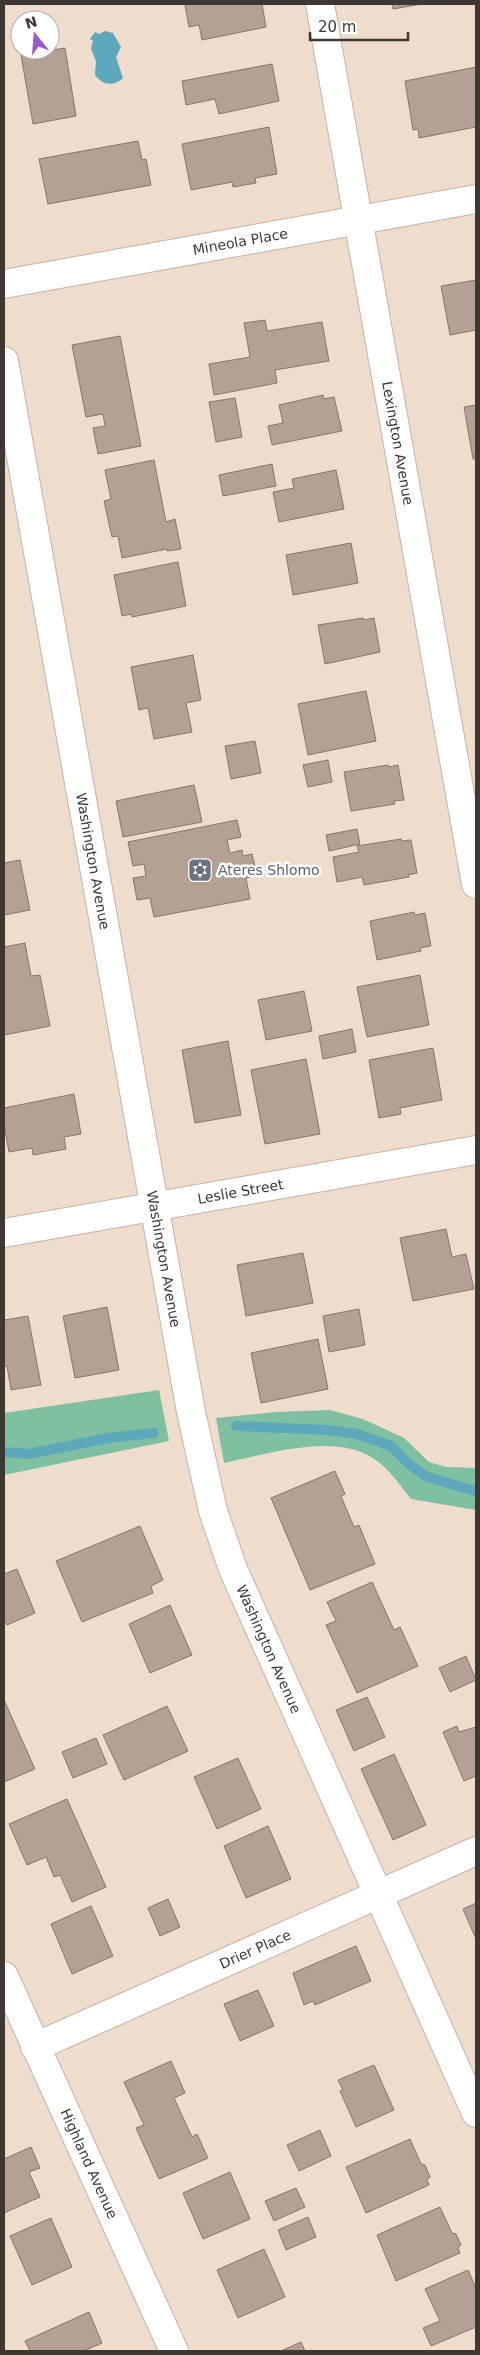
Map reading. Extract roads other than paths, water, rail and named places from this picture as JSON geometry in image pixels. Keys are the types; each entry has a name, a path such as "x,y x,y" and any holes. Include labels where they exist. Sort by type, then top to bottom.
{"street":[{"name":"Lexington Avenue","path":"320,4 360,219 476,884"},
{"name":"Mineola Place","path":"4,284 476,199"},
{"name":"Washington Avenue","path":"4,361 191,1412 213,1511 233,1569 476,2113"},
{"name":"Leslie Street","path":"4,1233 476,1150"},
{"name":"Drier Place","path":"35,2047 476,1850"},
{"name":"Highland Avenue","path":"4,1976 174,2351"}],"water":[{"path":"105,31 113,33 121,47 116,57 123,78 112,84 101,81 95,75 96,61 91,49 93,41 90,39 95,32 99,34"}],"waterway":[{"path":"236,1426 328,1430 357,1434 391,1446 409,1464 427,1477 476,1491"},
{"path":"4,1452 29,1454 108,1438 154,1433"}],"place":[{"name":"Ateres Shlomo","path":"200,870"}]}
